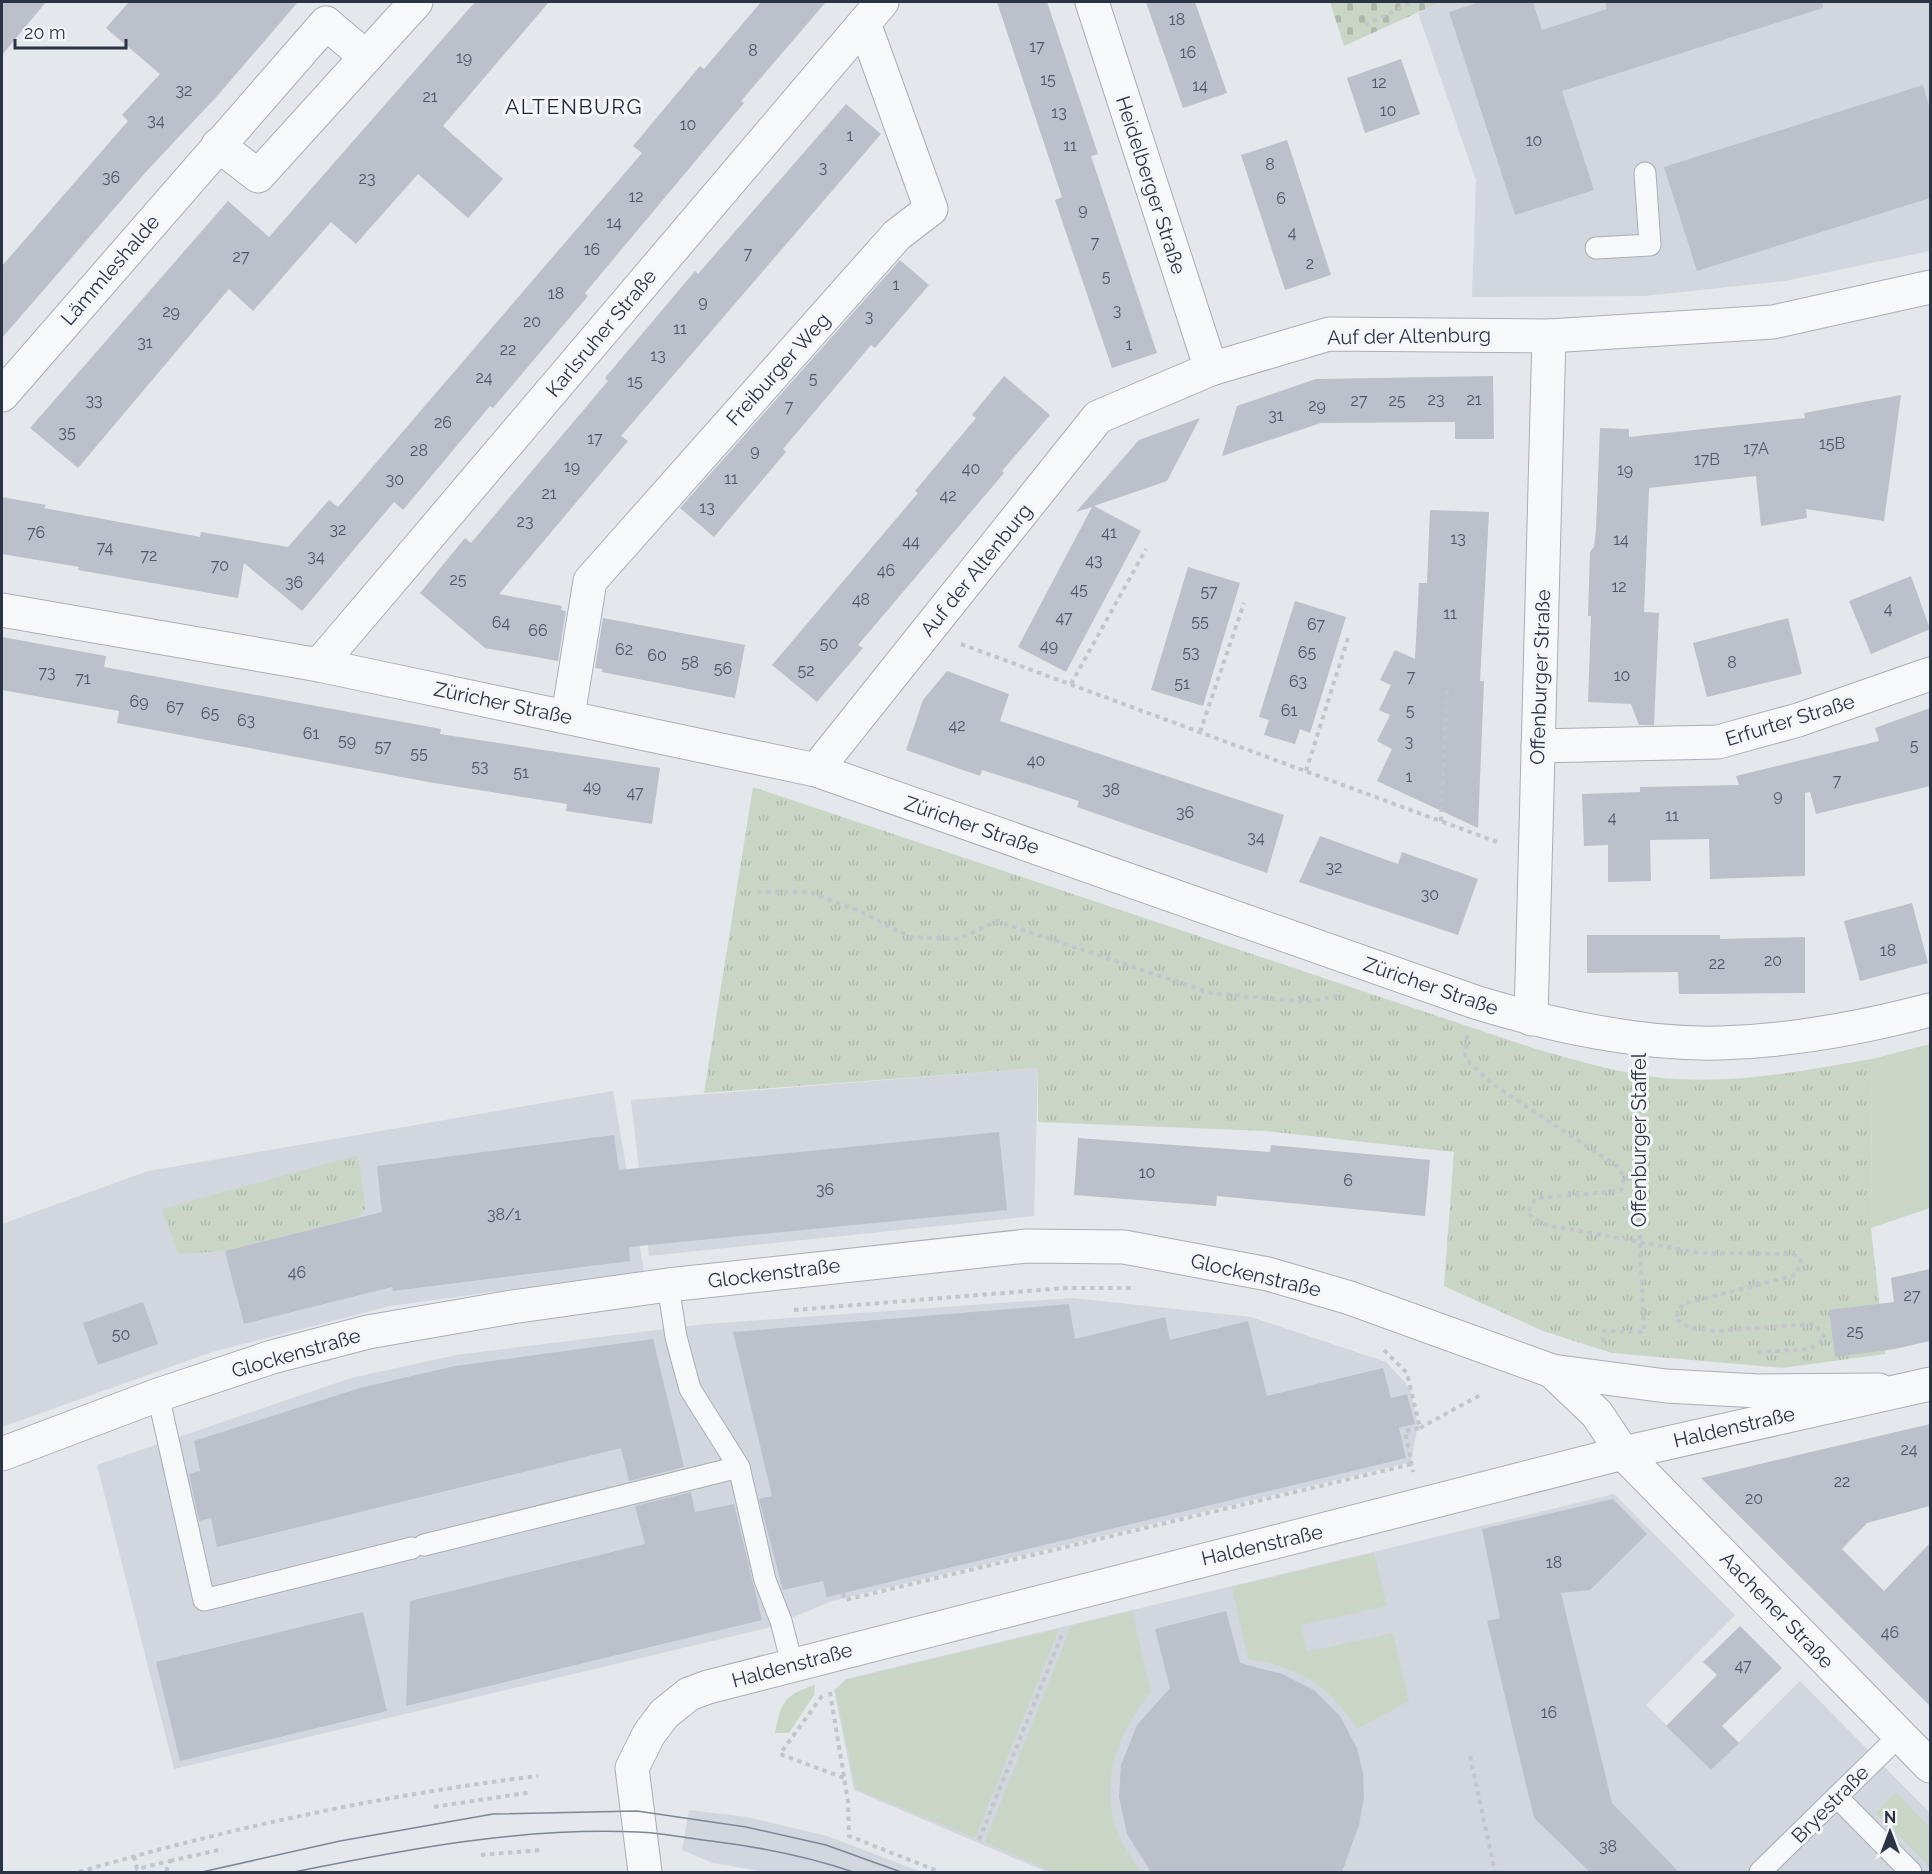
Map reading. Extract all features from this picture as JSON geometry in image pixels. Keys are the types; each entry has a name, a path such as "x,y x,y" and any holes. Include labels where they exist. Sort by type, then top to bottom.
{"street":[{"path":"218,145 258,176 416,2"},
{"name":"Heidelberger Straße","path":"1092,2 1211,369"},
{"name":"Karlsruher Straße","path":"319,665 873,12"},
{"name":"Freiburger Weg","path":"568,716 590,582 897,235 931,209 873,12"},
{"name":"Lämmleshalde","path":"2,395 326,23 366,57"},
{"name":"Auf der Altenburg","path":"816,770 1098,417 1211,369 1329,334 1549,336 1773,322 1930,287"},
{"name":"Offenburger Straße","path":"1531,1019 1549,336"},
{"name":"Züricher Straße","path":"2,610 319,665 816,770 1363,963 1531,1019 1639,1038 1719,1043 1808,1036 1930,1010"},
{"name":"Erfurter Straße","path":"1538,746 1718,742 1798,720 1930,674"},
{"name":"Glockenstraße","path":"2,1454 158,1395 272,1357 368,1332 512,1307 668,1285 1026,1246 1124,1247 1278,1277 1350,1298 1552,1371 1666,1386 1759,1391 1893,1391"},
{"name":"Glockenstraße","path":"1552,1371 1597,1414 1623,1453"},
{"name":"Haldenstraße","path":"645,1872 632,1768 648,1734 664,1714 689,1695 792,1664 1173,1566 1414,1509 1623,1453 1930,1384"},
{"name":"Aachener Straße","path":"1623,1453 1930,1766"}],"lane":[{"path":"1596,248 1650,245 1644,174"},
{"path":"668,1285 676,1337 690,1389 739,1467 765,1580 781,1621 792,1664"},
{"path":"158,1395 204,1600 739,1467"},
{"name":"Bryestraße","path":"1760,1872 1900,1735"},
{"path":"1837,1797 1911,1872"}],"path":[{"path":"1365,25 1413,2"},
{"path":"1071,684 1146,549"},
{"path":"1200,732 1244,603"},
{"path":"927,631 1535,856"},
{"path":"1306,771 1348,638"},
{"path":"1441,821 1447,686"},
{"path":"757,892 810,892 859,911 910,937 958,939 998,921 1210,993 1306,1002 1338,996 1363,963"},
{"name":"Offenburger Staffel","path":"1478,1003 1468,1034 1465,1058 1473,1068 1491,1083 1617,1166 1624,1177 1621,1191 1536,1198 1527,1213 1542,1224 1700,1253 1794,1254 1801,1260 1796,1275 1683,1304 1675,1319 1690,1328 1715,1330 1815,1324 1825,1338 1810,1349 1753,1353"},
{"name":"Offenburger Staffel","path":"1614,1343 1603,1342 1604,1330 1644,1332 1638,1179 1639,1038"},
{"path":"1624,1177 1638,1179"},
{"path":"790,1311 1065,1288 1141,1288"},
{"path":"1373,1346 1384,1350 1407,1373 1420,1428"},
{"path":"1414,1509 1412,1464 1405,1431 1420,1428 1482,1394"},
{"path":"843,1593 845,1600 1412,1464"},
{"path":"979,1840 1062,1636"},
{"path":"844,1778 780,1754 829,1687 848,1801 849,1836 940,1872"},
{"path":"1470,1756 1495,1872"},
{"path":"79,1872 134,1856 316,1812 444,1788 538,1776"},
{"path":"434,1807 532,1792"},
{"path":"134,1856 137,1869 223,1849"},
{"path":"481,1855 541,1850"},
{"path":"166,1872 170,1861"}],"shaded area":[{"path":"1441,2 1930,2 1930,251 1785,281 1644,296 1472,297 1476,180 1418,13"},
{"path":"1038,1068 1034,1216 649,1256 631,1100"},
{"path":"613,1091 644,1271 390,1306 212,1352 2,1427 2,1224 148,1171"},
{"path":"1072,1298 1251,1317 1386,1362 1410,1388 1418,1425 1411,1462 832,1601 767,1628 174,1769 97,1465 351,1378 456,1355 705,1324"},
{"path":"1614,1494 1735,1615 1646,1705 1711,1770 1800,1681 1930,1813 1930,1872 1047,1872 854,1790 834,1690 846,1679"},
{"path":"689,1810 747,1817 827,1836 922,1872 766,1872 713,1863 682,1850"}],"green space":[{"path":"1330,2 1441,2 1344,46"},
{"path":"753,787 1539,1050 1608,1068 1660,1078 1702,1080 1775,1075 1872,1059 1871,1228 1885,1354 1782,1368 1612,1353 1543,1331 1444,1286 1454,1152 1266,1131 1038,1122 1038,1068 704,1093"},
{"path":"1930,1044 1930,1208 1871,1228 1872,1059"},
{"path":"358,1155 366,1208 356,1218 225,1251 178,1254 162,1209"},
{"path":"1374,1553 1387,1606 1301,1625 1307,1652 1393,1633 1409,1701 1357,1729 1335,1700 1312,1681 1283,1667 1248,1659 1232,1587"},
{"path":"1132,1611 1151,1692 1123,1736 1110,1781 1111,1804 1116,1827 1126,1849 1142,1872 1052,1872 985,1842 1071,1626"},
{"path":"1059,1629 975,1838 856,1789 835,1690 846,1680"},
{"path":"815,1685 814,1695 789,1733 775,1733 779,1714 790,1696"},
{"path":"1896,1792 1930,1828 1930,1867 1876,1813"}],"building":[{"path":"2,2 46,2 2,55"},
{"path":"129,2 298,2 218,95 144,174 2,338 2,266 128,121 122,115 160,74 106,28"},
{"path":"475,2 549,2 443,126 503,179 468,218 418,174 356,244 331,222 253,311 229,289 78,468 30,428 228,201 269,237"},
{"path":"761,2 826,2 741,101 744,103 585,293 588,296 493,408 490,406 403,510 394,502 302,611 244,563 238,598 2,554 2,497 46,505 44,508 200,537 201,532 288,547 329,500 338,507 642,153 633,146 700,66 704,69"},
{"path":"997,2 1047,2 1098,154 1091,156 1157,353 1112,368 1055,200 1062,197"},
{"path":"1146,2 1195,2 1227,93 1183,108"},
{"path":"1480,2 1533,2 1542,30 1607,9 1605,2 1822,2 1823,8 1562,91 1594,190 1515,215 1449,12"},
{"path":"1401,59 1420,114 1365,133 1347,78"},
{"path":"1923,85 1930,110 1930,198 1697,271 1664,167"},
{"path":"846,104 881,134 621,436 628,441 499,594 562,606 561,610 566,611 558,661 485,648 420,593 465,538 471,543 608,381 605,378 695,271 698,274"},
{"path":"1287,140 1331,275 1285,290 1241,155"},
{"path":"900,260 929,285 875,348 871,345 783,449 786,452 714,537 680,508"},
{"path":"1004,376 1050,415 1002,471 1004,473 858,645 863,648 817,702 772,665 918,493 915,491 976,418 972,415"},
{"path":"1493,376 1494,439 1455,439 1455,422 1321,423 1222,456 1237,406 1316,379"},
{"path":"1901,395 1884,521 1806,509 1807,518 1761,526 1756,476 1649,488 1644,612 1659,613 1654,725 1639,725 1631,704 1588,702 1591,616 1588,616 1590,552 1594,547 1596,529 1600,428 1629,429 1629,437 1805,418 1804,413"},
{"path":"1200,418 1167,481 1094,506 1141,531 1066,672 1018,647 1092,507 1076,512 1139,440"},
{"path":"1430,510 1489,512 1480,681 1484,681 1478,828 1377,781 1392,749 1377,741 1390,715 1379,710 1391,685 1380,680 1395,650 1415,659 1419,583 1427,583"},
{"path":"1188,567 1240,583 1203,706 1151,690"},
{"path":"1911,576 1930,629 1871,654 1849,601"},
{"path":"1295,601 1346,617 1310,733 1300,729 1295,744 1264,735 1269,720 1259,717"},
{"path":"603,618 745,645 735,698 602,672 602,669 595,668"},
{"path":"1788,618 1802,674 1707,697 1693,643"},
{"path":"2,637 106,656 104,667 441,729 440,734 660,768 652,824 566,811 567,804 428,782 117,723 119,711 2,690"},
{"path":"947,671 1009,694 1000,721 1284,815 1267,873 1077,807 1079,801 982,770 980,776 906,750 923,700"},
{"path":"1930,708 1930,786 1816,814 1810,792 1805,793 1805,876 1710,879 1709,839 1650,840 1651,881 1608,882 1608,845 1584,846 1582,794 1640,792 1640,787 1739,785 1736,776 1879,741 1875,728"},
{"path":"1320,836 1398,864 1402,852 1478,879 1458,935 1299,882"},
{"path":"1912,903 1928,963 1860,981 1844,921"},
{"path":"1587,935 1720,935 1720,939 1805,937 1805,993 1679,994 1678,972 1587,973"},
{"path":"999,1132 1007,1210 629,1247 630,1261 393,1291 392,1287 244,1324 225,1251 382,1212 377,1166 614,1135 619,1170"},
{"path":"1078,1138 1270,1152 1271,1145 1430,1160 1425,1216 1217,1196 1216,1206 1074,1195"},
{"path":"1930,1269 1930,1341 1895,1349 1835,1357 1829,1310 1894,1302 1891,1278"},
{"path":"143,1302 158,1344 98,1365 83,1323"},
{"path":"1069,1304 1075,1339 1165,1317 1170,1340 1248,1321 1267,1396 1383,1368 1391,1398 1407,1394 1415,1424 1399,1428 1406,1458 827,1597 823,1581 783,1590 759,1499 772,1496 733,1332"},
{"path":"653,1339 684,1467 629,1481 621,1448 217,1547 211,1518 199,1521 189,1474 200,1471 194,1441 360,1388 455,1366"},
{"path":"1930,1424 1930,1506 1867,1523 1842,1549 1884,1591 1930,1543 1930,1706 1701,1478"},
{"path":"691,1492 695,1512 734,1504 762,1620 406,1706 410,1601 645,1544 635,1506"},
{"path":"1613,1499 1647,1534 1590,1590 1561,1593 1612,1803 1679,1872 1590,1872 1534,1818 1487,1621 1500,1618 1482,1529"},
{"path":"1226,1611 1240,1663 1282,1674 1314,1690 1340,1716 1357,1748 1363,1773 1364,1797 1359,1825 1342,1872 1151,1872 1127,1834 1119,1797 1121,1765 1137,1725 1170,1688 1155,1629"},
{"path":"363,1612 387,1711 180,1761 156,1662"},
{"path":"1740,1626 1782,1668 1722,1726 1739,1743 1711,1770 1666,1726 1717,1675 1703,1662"}],"tram line":[{"path":"202,1872 340,1841 493,1814 637,1811 746,1827 826,1845 901,1872"},
{"path":"294,1872 379,1855 508,1836 594,1831 656,1833 747,1846 801,1857 853,1872"}],"district":[{"name":"ALTENBURG","path":"574,106"}]}
